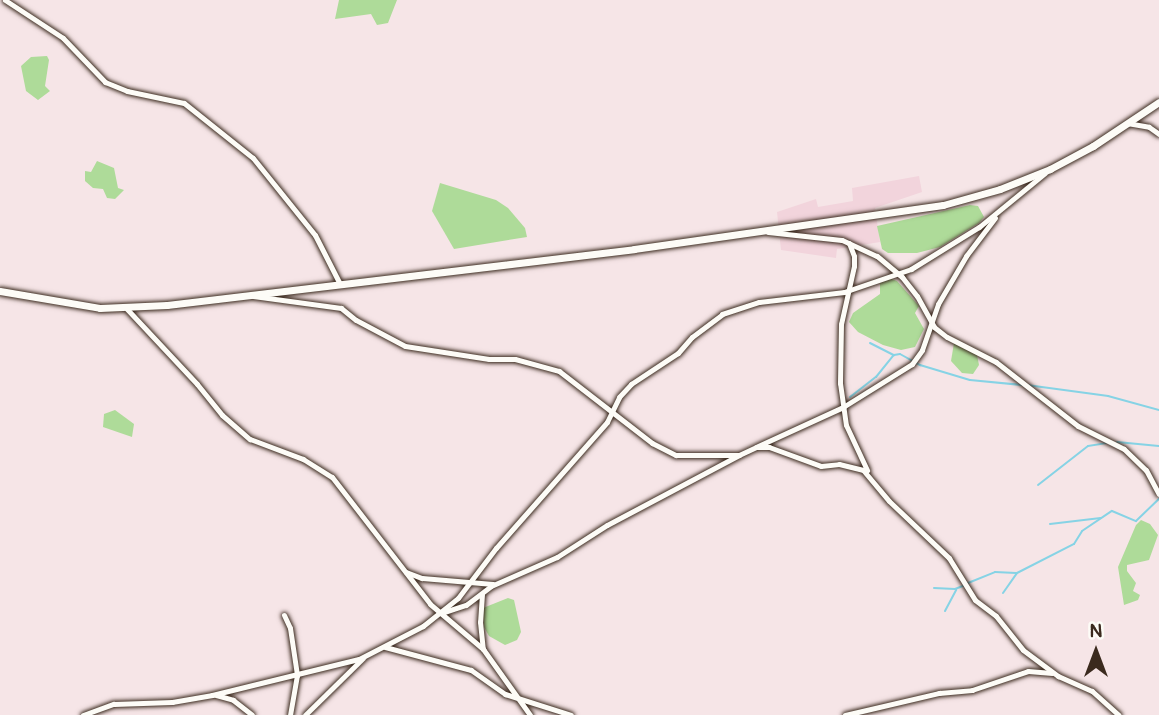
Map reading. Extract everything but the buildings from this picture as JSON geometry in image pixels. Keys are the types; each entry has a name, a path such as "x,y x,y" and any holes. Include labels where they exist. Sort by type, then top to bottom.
{"street":[{"path":"5,0 63,38 105,82 127,91 184,103 253,158 315,235 340,284"},
{"path":"0,291 69,304 126,308 340,284 943,205 1000,189 1050,169 1159,103"},
{"path":"1127,123 1149,127 1159,134"},
{"path":"440,614 607,422 631,384 678,354 692,337 722,314 758,302 848,290 898,274 933,257 1004,208 1050,169"},
{"path":"83,715 114,704 172,702 212,695 297,675 365,655 440,614 467,605 496,584 557,557 607,525 739,455 843,407 912,364 922,350 938,304 966,256 1004,208"},
{"path":"757,231 849,243 877,256 898,274 917,296 931,323 947,337 996,362 1078,426 1124,449 1146,470 1159,494"},
{"path":"849,243 854,256 839,350 843,407 846,425 871,476 889,501 949,558 975,600 996,616 1023,650 1054,673 1092,691 1119,715"},
{"path":"247,295 289,303 341,308 356,320 405,346 489,359 515,359 550,368 566,375 652,443 676,455 739,455"},
{"path":"126,308 222,415 250,439 303,459 332,477 440,614 483,649 530,715"},
{"path":"756,447 786,451 821,466 853,466 871,476"},
{"path":"403,570 422,578 496,584"},
{"path":"482,594 480,622 483,649"},
{"path":"285,615 297,675 290,715"},
{"path":"381,647 471,670 518,699 571,715"},
{"path":"305,715 365,655"},
{"path":"845,715 939,693 972,690 1028,671 1054,673"},
{"path":"212,695 233,700 252,715"}],"shaded area":[{"path":"919,176 922,192 875,208 880,242 837,249 836,258 781,250 777,212 816,199 818,207 853,201 852,188"}],"green space":[{"path":"339,0 397,0 388,23 377,25 371,14 335,19"},
{"path":"47,56 49,60 45,86 50,91 38,100 26,91 21,66 31,57"},
{"path":"97,161 114,168 118,188 124,190 115,199 107,198 103,189 93,188 85,181 85,171 91,172"},
{"path":"440,183 496,200 508,208 525,228 527,237 454,249 432,211"},
{"path":"970,205 978,206 984,217 979,223 940,247 917,253 888,253 882,249 877,226"},
{"path":"889,278 897,281 919,306 915,313 924,329 915,347 901,350 883,345 858,332 849,322 853,313 880,294 880,281"},
{"path":"954,343 977,355 979,365 973,374 962,373 951,361"},
{"path":"115,410 134,424 132,437 103,427 104,414"},
{"path":"1141,520 1150,524 1158,535 1149,560 1127,565 1127,571 1136,583 1133,591 1140,595 1138,600 1124,605 1118,567 1136,525"},
{"path":"508,598 514,600 521,632 517,640 505,645 489,636 484,627 483,608"}],"waterway":[{"path":"870,343 894,355"},
{"path":"850,397 876,377 894,355 900,354 920,365 970,380 1022,385"},
{"path":"1027,385 1108,396 1159,410"},
{"path":"1117,442 1159,446"},
{"path":"1038,485 1088,446 1108,443"},
{"path":"1003,593 1017,573 1074,544 1082,531 1112,511 1136,521 1159,499"},
{"path":"1050,524 1101,518"},
{"path":"968,583 995,572 1016,573"},
{"path":"934,588 955,589 963,586"},
{"path":"945,611 956,590"}]}
